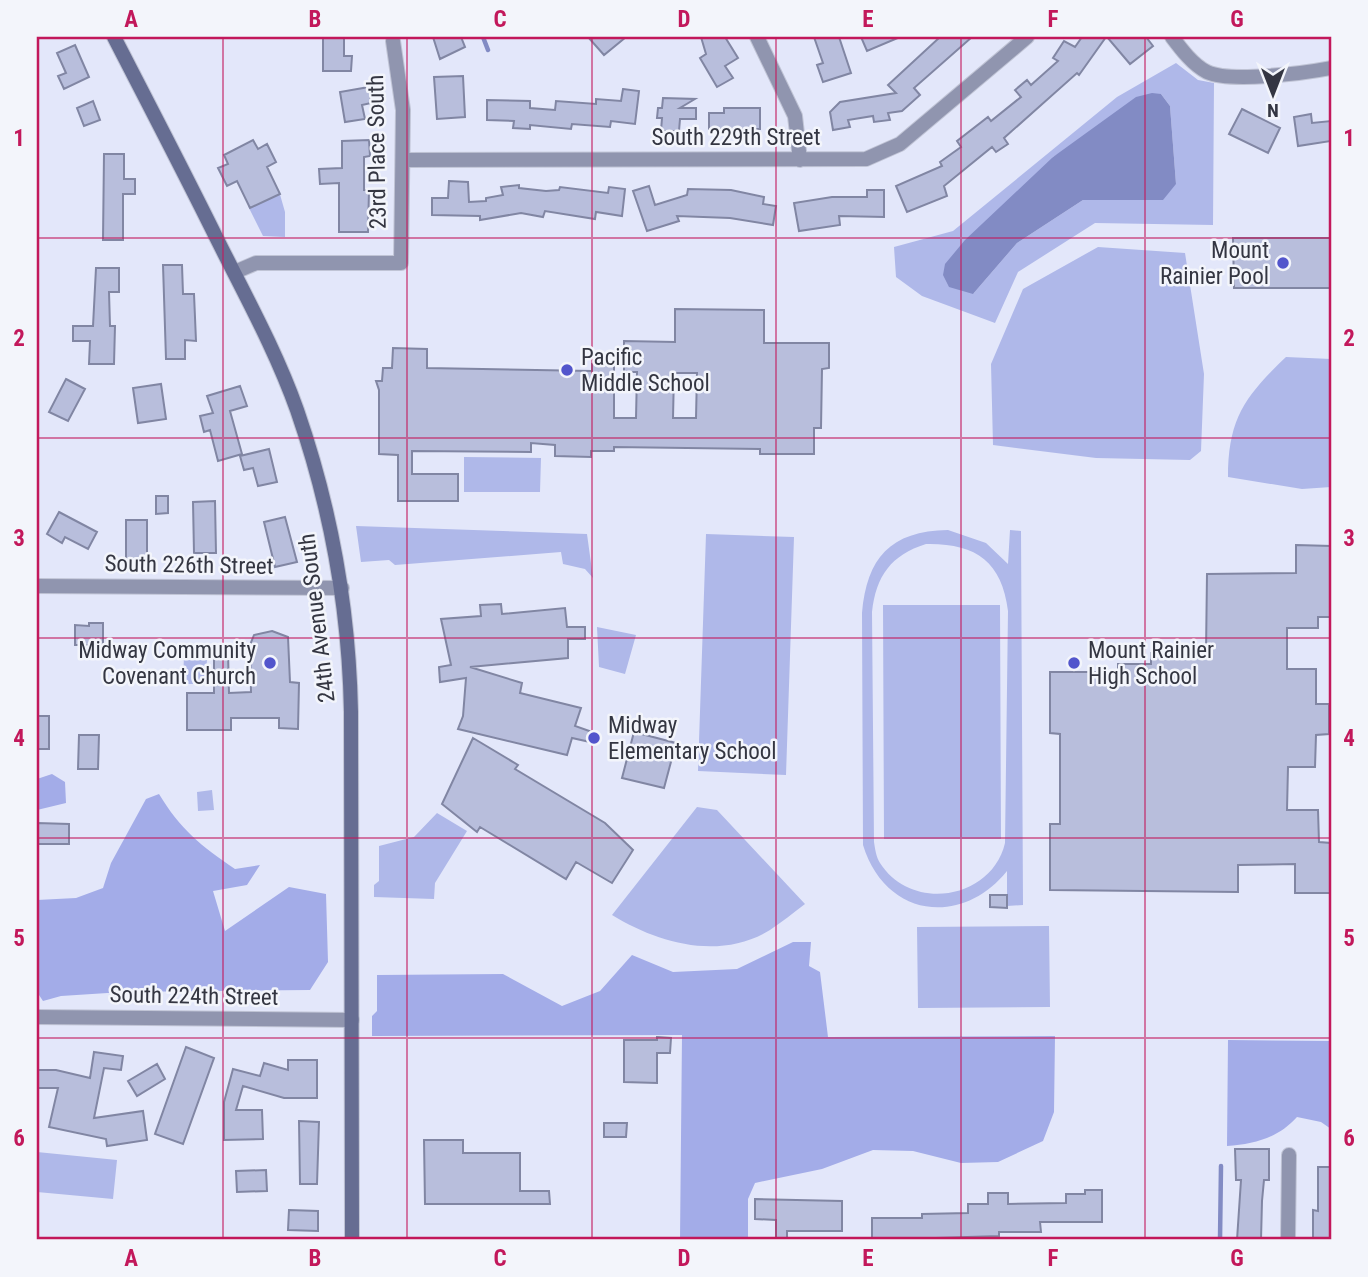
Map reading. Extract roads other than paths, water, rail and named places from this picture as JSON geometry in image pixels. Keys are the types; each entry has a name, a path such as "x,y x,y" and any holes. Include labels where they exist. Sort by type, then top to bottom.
{"street":[{"name":"24th Avenue South","path":"114,37 278,361 308,443 328,516 342,588 351,702 352,1240"},
{"path":"757,37 795,116 800,160"},
{"name":"South 229th Street","path":"403,160 866,159 900,144 1027,37"},
{"path":"1172,37 1183,51 1207,72 1291,75 1331,68"},
{"name":"23rd Place South","path":"235,272 256,263 401,263 403,110 393,41"},
{"name":"South 226th Street","path":"37,586 342,588"},
{"name":"South 224th Street","path":"37,1017 352,1020"},
{"path":"1288,1240 1289,1156"}],"waterway":[{"path":"483,37 488,50"},
{"path":"1220,1240 1221,1166"}],"place":[{"name":"Mount Rainier Pool","path":"1283,263"},
{"name":"Pacific Middle School","path":"567,370"},
{"name":"Midway Community Covenant Church","path":"270,663"},
{"name":"Mount Rainier High School","path":"1074,663"},
{"name":"Midway Elementary School","path":"594,738"}]}
